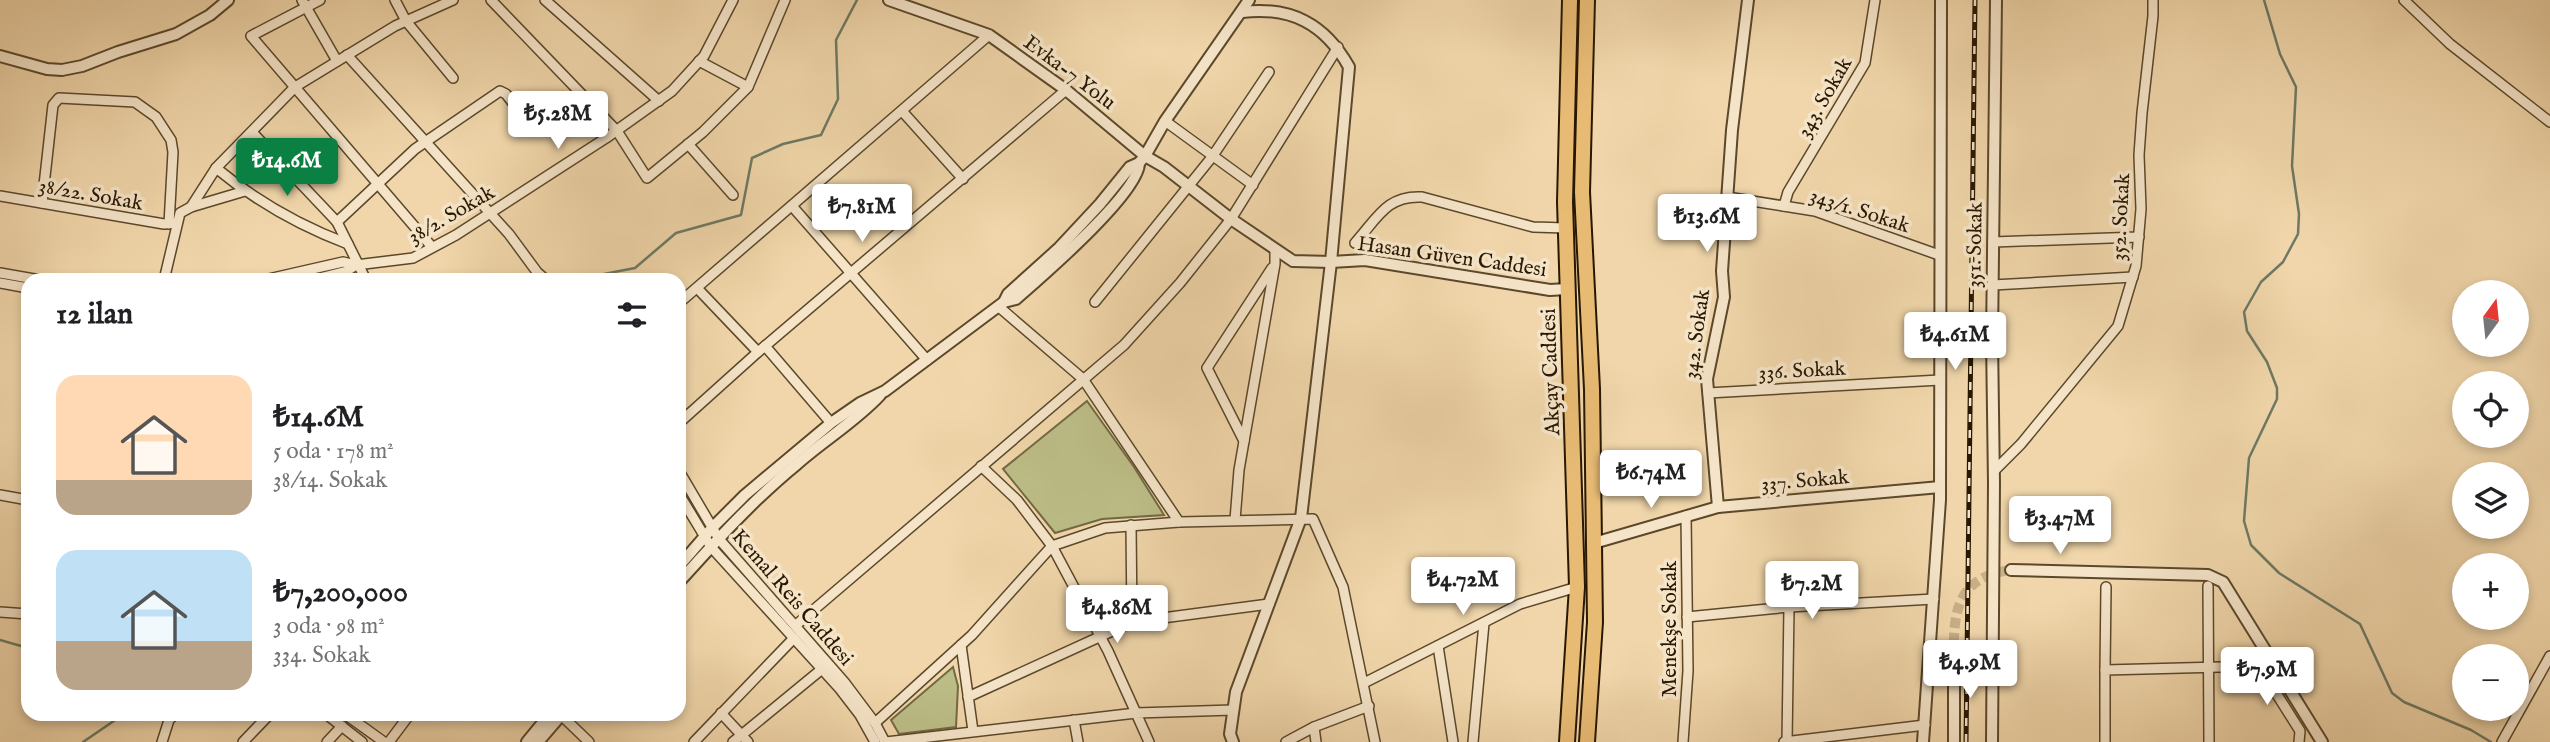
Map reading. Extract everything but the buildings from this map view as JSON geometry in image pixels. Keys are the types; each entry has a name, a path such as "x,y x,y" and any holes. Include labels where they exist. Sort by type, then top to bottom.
{"highway":[{"name":"Akçay Caddesi","path":"1567,742 1577,587 1566,228 1570,0"},
{"name":"Akçay Caddesi","path":"1587,0 1582,192 1592,389 1595,622 1587,742"}],"street":[{"path":"0,56 47,69 62,70 82,66 176,34 210,15 228,0"},
{"path":"320,0 304,4 251,36 432,247"},
{"path":"395,0 406,21 453,78"},
{"path":"191,207 216,169 295,87 406,21 453,0"},
{"path":"491,0 617,131 647,178 688,144 748,87 785,0"},
{"path":"545,0 659,101"},
{"name":"38/2. Sokak","path":"295,273 343,262 358,265 412,258 489,213 617,131 672,90 699,61 733,0"},
{"name":"Evka-7 Yolu","path":"889,0 989,36 1066,90 1142,159 1164,167 1231,219"},
{"path":"686,561 795,465 866,410 885,391 1002,304 1016,299 1097,223 1139,172 1142,159 1165,121 1249,0"},
{"name":"342. Sokak","path":"1718,507 1707,379 1724,297 1722,271 1732,130 1748,0"},
{"name":"343. Sokak","path":"1784,206 1788,192 1865,62 1875,0"},
{"path":"1923,742 1940,487 1941,0"},
{"name":"351. Sokak","path":"1992,742 1996,0"},
{"name":"352. Sokak","path":"1994,471 2021,444 2118,326 2133,276 2139,237 2139,155 2153,0"},
{"path":"2404,0 2450,44 2550,122"},
{"path":"304,4 337,61"},
{"path":"1233,742 1230,734 1236,692 1301,518 1332,262 1349,67 1338,47 1316,26 1292,15 1262,10 1242,12"},
{"path":"686,297 989,36"},
{"path":"796,625 1124,345 1180,284 1231,219 1338,47"},
{"path":"347,55 513,239 536,273"},
{"path":"699,61 748,87"},
{"path":"1095,302 1212,157 1269,72"},
{"path":"686,417 1066,90"},
{"path":"337,222 426,141 500,91 506,94 526,120"},
{"path":"42,203 53,105 59,98 135,102 156,117 171,140 173,223 165,273"},
{"path":"902,111 963,179"},
{"path":"1165,121 1253,185"},
{"path":"252,132 337,222 362,273"},
{"path":"688,144 733,195"},
{"path":"216,169 245,191 311,229 348,244"},
{"path":"173,223 180,213 191,207 245,191"},
{"name":"38/22. Sokak","path":"0,196 173,223"},
{"path":"1355,243 1389,203 1411,196 1533,227 1566,228"},
{"name":"343/1. Sokak","path":"1727,197 1815,211 1939,255"},
{"path":"792,206 928,360"},
{"name":"Hasan Güven Caddesi","path":"1231,219 1293,261 1365,260 1550,290 1567,289"},
{"path":"1993,242 2139,237"},
{"path":"1235,520 1244,441 1275,264 1275,249"},
{"path":"1244,441 1207,368 1275,264"},
{"name":"38/2. Sokak","path":"339,273 358,265"},
{"path":"0,273 21,277"},
{"path":"1993,285 2133,276"},
{"path":"0,283 21,287"},
{"path":"697,288 762,349 831,423"},
{"path":"1002,304 1083,379 1179,522"},
{"name":"336. Sokak","path":"1708,393 1940,380"},
{"path":"686,573 711,541 713,527 763,479 860,402 885,391"},
{"path":"981,466 1017,500 1052,546 1100,636 1149,742"},
{"name":"Kemal Reis Caddesi","path":"686,483 713,527"},
{"name":"337. Sokak","path":"1594,543 1718,507 1940,487"},
{"path":"0,495 21,499"},
{"name":"Kemal Reis Caddesi","path":"686,504 711,541 850,701 875,742"},
{"name":"Menekşe Sokak","path":"1684,742 1688,671 1686,516"},
{"path":"875,723 961,645 1052,546 1105,528 1131,525 1301,518 1313,519 1343,587 1375,742"},
{"path":"1131,525 1132,622"},
{"name":"Kemal Reis Caddesi","path":"711,541 796,625 875,723 886,742"},
{"path":"2011,570 2208,575 2223,582 2322,742"},
{"path":"2208,586 2209,742"},
{"path":"1364,683 1520,604 1577,587"},
{"path":"2105,742 2106,587"},
{"path":"1687,617 1788,607 1934,599"},
{"path":"968,697 1132,622 1269,604"},
{"path":"1788,607 1785,742 1830,740 1924,725"},
{"path":"0,612 21,614"},
{"path":"1473,742 1484,623"},
{"path":"694,742 794,638"},
{"path":"961,645 973,731"},
{"path":"1438,646 1453,742"},
{"path":"2502,741 2550,656"},
{"path":"1954,658 1954,742"},
{"path":"2105,670 2259,666 2300,732 2299,742"},
{"path":"733,742 745,738 822,669"},
{"path":"1286,742 1314,727 1369,706"},
{"path":"886,742 1136,713 1233,710"},
{"path":"721,713 745,738"},
{"path":"1074,720 1078,742"},
{"path":"162,742 169,721"},
{"path":"243,742 263,721"},
{"path":"335,721 362,742"},
{"path":"356,721 387,742 404,721"},
{"path":"527,742 550,721"},
{"path":"538,742 553,721"},
{"path":"566,721 589,742"},
{"path":"327,742 342,726"},
{"path":"1314,727 1316,742"},
{"path":"932,742 943,735"}],"green space":[{"path":"1087,401 1164,515 1102,519 1055,533 1003,469"},
{"path":"953,667 958,686 956,727 899,734 891,720"}],"waterway":[{"path":"609,273 635,268 676,233 741,215 752,158 783,144 821,135 838,99 836,40 857,0"},
{"path":"2264,0 2280,54 2296,87 2292,166 2299,214 2298,234 2283,262 2261,282 2244,312 2247,331 2267,362 2277,388 2277,399 2249,458 2244,521 2251,545 2279,573 2360,624 2392,693 2404,702 2471,730 2491,742"},
{"path":"0,640 21,646"},
{"path":"83,742 114,721"}],"tunnel":[{"path":"1954,658 1957,612 1969,589 1979,580 2011,570"}],"railway":[{"path":"1966,742 1975,0"}]}
